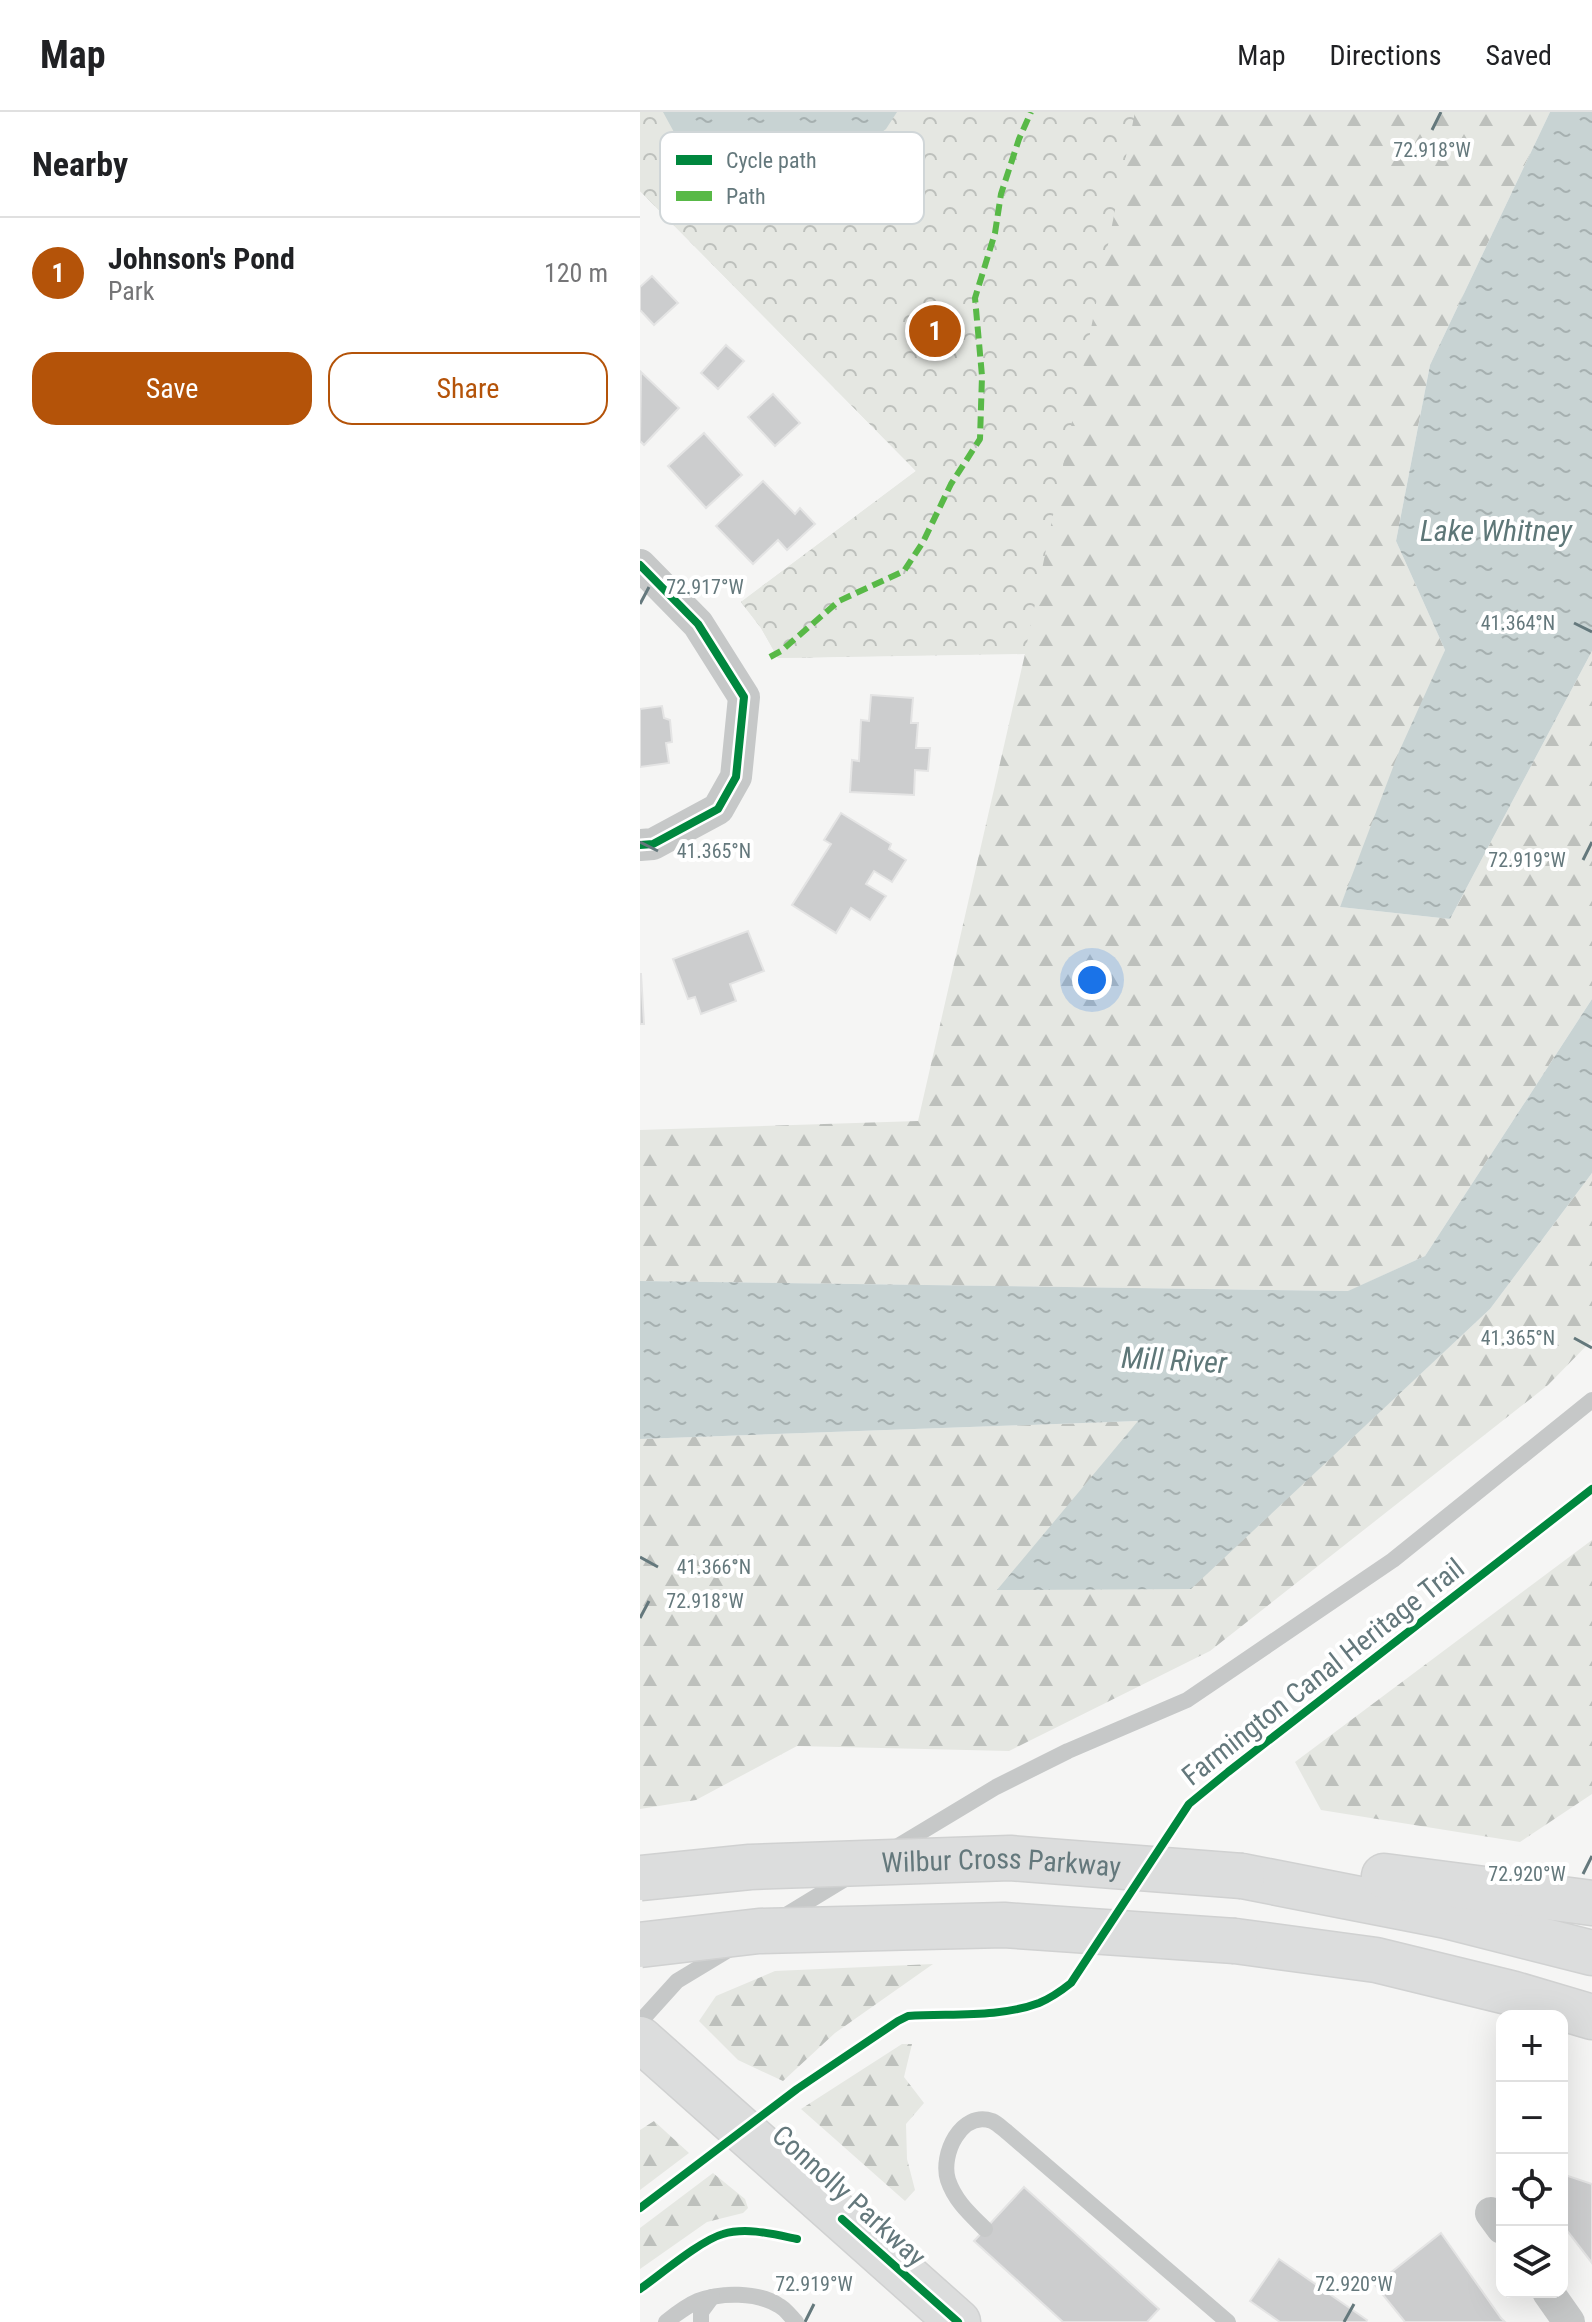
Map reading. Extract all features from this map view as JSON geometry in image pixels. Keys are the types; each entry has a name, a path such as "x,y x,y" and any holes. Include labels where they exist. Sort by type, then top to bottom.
{"main road":[{"name":"Wilbur Cross Parkway","path":"640,1878 750,1867 1010,1858 1242,1876 1446,1916 1592,1953"},
{"path":"1242,1876 1313,1866 1592,1903"},
{"path":"640,1945 759,1931 1004,1925 1235,1941 1376,1960 1511,1993 1592,2017"},
{"name":"Connolly Parkway","path":"640,2039 958,2322"}],"street":[{"path":"640,565 698,624 744,697 736,777 718,809 653,844 640,845"},
{"path":"1552,2298 1569,2322"}],"lane":[{"path":"640,2022 677,1981 996,1787 1068,1751 1187,1700 1393,1560 1592,1400"},
{"path":"985,2229 957,2201 946,2176 948,2149 957,2133 973,2122 991,2121 1228,2322"},
{"path":"666,2322 685,2308 712,2297 755,2296 779,2305 796,2322"},
{"path":"701,2322 701,2312 712,2297"}],"green space":[{"path":"640,112 1550,112 1430,365 1396,541 1445,650 1340,907 1450,919 1592,651 1592,999 1425,1256 1349,1291 640,1281 640,1130 918,1121 1025,654 778,658 741,602 916,471 673,224 924,224 924,132 660,132 660,211 640,191"},
{"path":"640,112 1135,112 1025,653 778,658 741,602 916,471 673,224 924,224 924,132 660,132 660,211 640,191"},
{"path":"1592,1173 1592,1340 1548,1385 1210,1651 1009,1751 797,1746 696,1800 640,1809 640,1439 1139,1421 1190,1589 1490,1309"},
{"path":"1592,1540 1592,1794 1520,1842 1321,1810 1295,1762"},
{"path":"933,1964 835,2033 783,2081 738,2060 699,2021 716,1996 775,1971"},
{"path":"902,2044 912,2044 904,2077 924,2103 906,2124 907,2159 915,2190 905,2201 801,2109"},
{"path":"654,2121 689,2153 640,2190 640,2130"},
{"path":"713,2173 745,2199 748,2208 743,2213 707,2222 640,2269 640,2228"}],"water":[{"path":"663,112 897,112 882,132 674,132"},
{"name":"Lake Whitney","path":"1550,112 1592,112 1592,651 1450,919 1340,907 1398,754 1445,650 1396,541 1430,365"},
{"name":"Mill River","path":"1592,999 1592,1173 1490,1309 1191,1589 997,1590 1138,1421 640,1439 640,1281 1348,1291 1425,1256"}],"building":[{"path":"652,276 678,303 654,325 640,310 640,287"},
{"path":"726,345 744,361 718,389 701,373"},
{"path":"641,372 679,408 644,445 640,441"},
{"path":"773,394 800,423 775,446 748,417"},
{"path":"704,433 742,475 706,508 668,466"},
{"path":"763,481 795,514 800,508 815,524 787,550 778,540 753,564 716,526"},
{"path":"871,695 913,698 911,723 918,723 916,748 930,748 928,771 915,770 914,795 850,792 852,760 859,761 861,720 869,721"},
{"path":"662,706 664,718 670,720 672,742 666,743 669,763 640,767 640,709"},
{"path":"841,813 891,844 889,849 906,860 892,882 874,871 866,884 886,896 870,920 851,908 836,933 792,905 831,844 824,840"},
{"path":"748,931 764,971 730,984 736,1001 701,1014 695,997 688,999 673,959"},
{"path":"641,974 644,1024 640,1024"},
{"path":"1568,2176 1592,2184 1592,2263 1568,2232"},
{"path":"1024,2187 1159,2309 1147,2322 1063,2322 974,2241"},
{"path":"1441,2233 1505,2322 1405,2322 1375,2285"},
{"path":"1279,2259 1366,2322 1280,2322 1250,2301"}],"marked path":[{"path":"770,657 839,601 904,571 923,542 951,484 980,439 982,376 975,298 995,233 1001,194 1031,112"}],"cycle path":[{"path":"640,565 698,624 744,697 736,777 718,809 653,844 640,845"},
{"name":"Farmington Canal Heritage Trail","path":"640,2208 797,2089 898,2021 908,2016 991,2013 1024,2008 1043,2001 1071,1983 1189,1804 1592,1489"},
{"path":"842,2219 958,2322"},
{"path":"640,2289 692,2250 723,2234 750,2231 797,2239"}],"place":[{"name":"Johnson's Pond","path":"935,331"}]}
